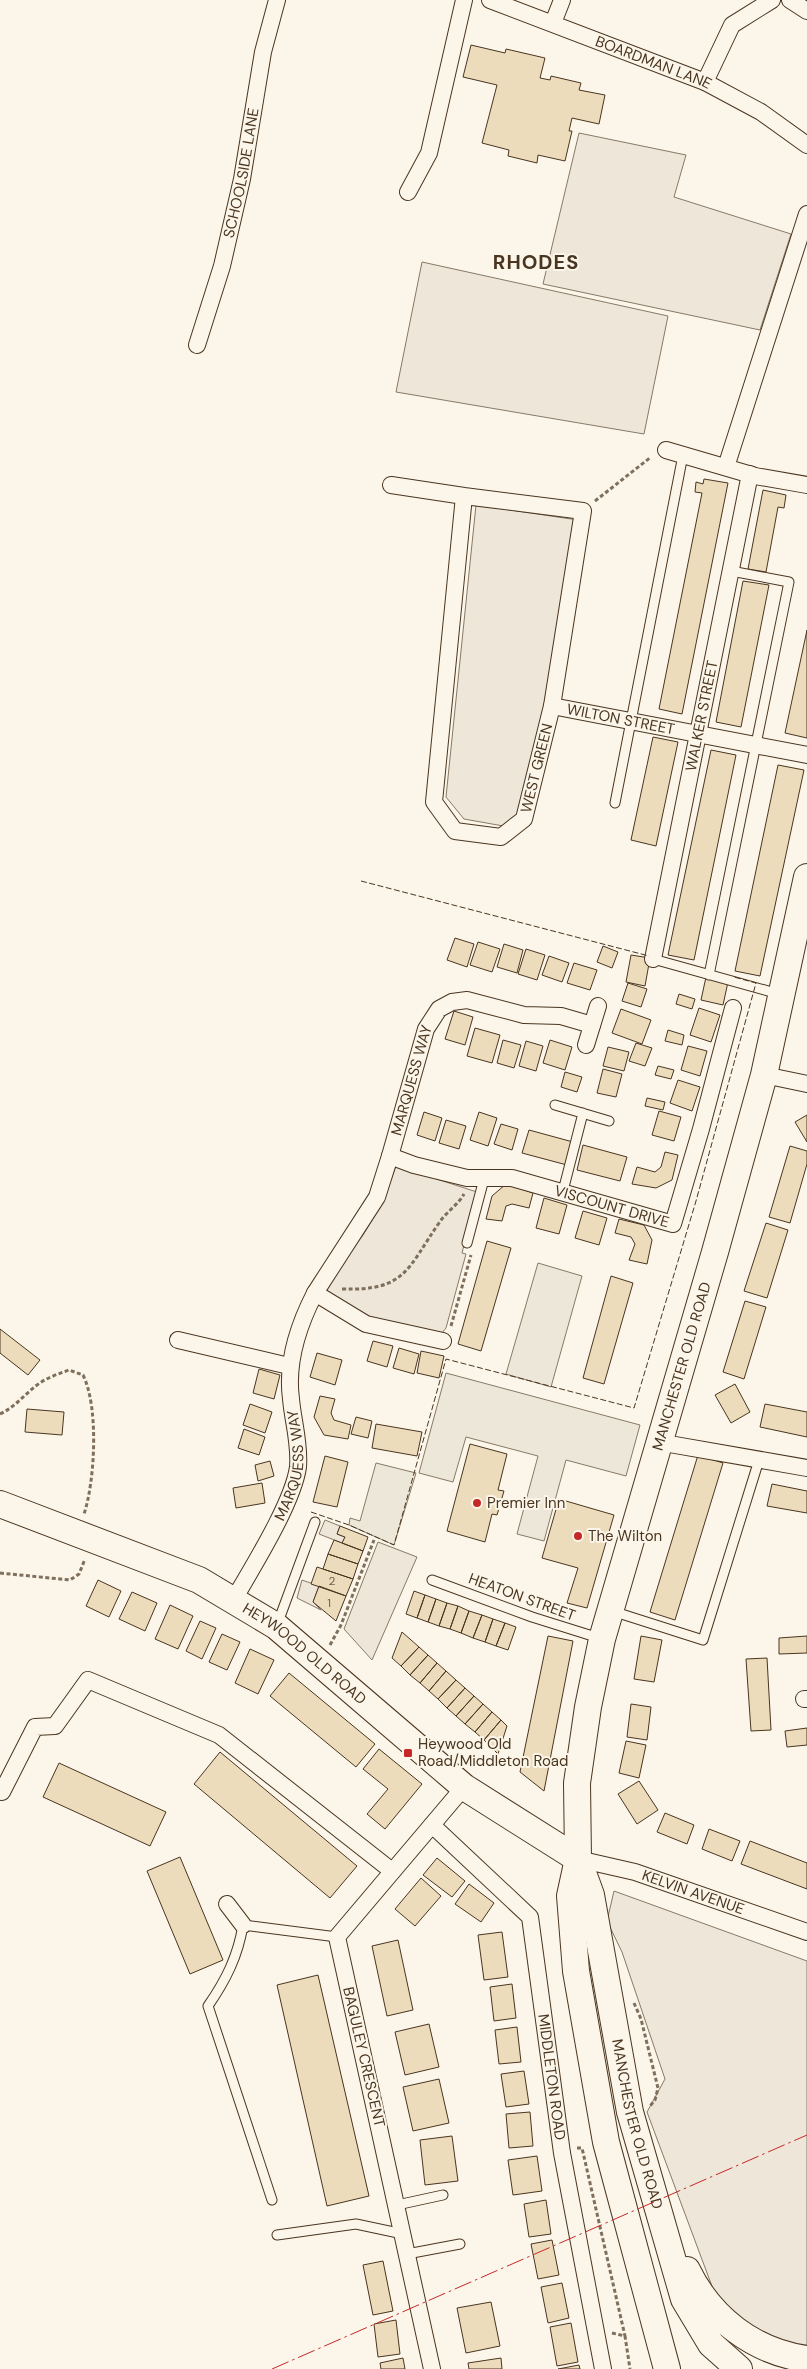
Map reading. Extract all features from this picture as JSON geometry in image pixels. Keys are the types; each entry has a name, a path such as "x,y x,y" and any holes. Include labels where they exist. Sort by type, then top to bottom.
{"main road":[{"name":"MANCHESTER OLD ROAD","path":"667,2369 606,2142 576,1971 570,1896 578,1859 578,1774 588,1707 602,1639 715,1252 764,1075 807,877"},
{"name":"HEYWOOD OLD ROAD","path":"0,1504 198,1580 276,1626 464,1787 578,1859"},
{"name":"MANCHESTER OLD ROAD","path":"578,1859 591,1895 630,2112 684,2299 711,2344 739,2369"},
{"path":"656,2206 697,2290 712,2308 746,2338 768,2350 807,2359"}],"street":[{"name":"SCHOOLSIDE LANE","path":"197,345 222,266 242,179 263,52 277,0"},
{"path":"408,192 430,153 464,0"},
{"name":"BOARDMAN LANE","path":"490,0 705,82 761,112 807,144"},
{"path":"553,23 562,0"},
{"path":"705,82 732,25 772,0"},
{"path":"790,0 807,11"},
{"path":"726,468 807,214"},
{"path":"666,450 750,474 807,485"},
{"name":"WALKER STREET","path":"654,959 750,474"},
{"path":"390,485 583,511"},
{"name":"WEST GREEN","path":"464,496 434,802 455,831 502,837 524,819 552,706 583,511"},
{"name":"WILTON STREET","path":"552,706 807,755"},
{"name":"MARQUESS WAY","path":"233,1601 284,1507 296,1476 298,1444 291,1401 289,1366 306,1310 315,1293 372,1206 390,1156 426,1029 439,1009 452,1002 467,1000 524,1015 561,1016 592,1025"},
{"path":"586,1045 598,1006"},
{"name":"VISCOUNT DRIVE","path":"390,1156 414,1165 467,1178 484,1180 512,1178 563,1191 673,1224 701,1129 733,1008"},
{"path":"764,1075 807,1084"},
{"path":"315,1293 366,1324 443,1341"},
{"path":"178,1340 289,1366"},
{"path":"658,1442 807,1468"},
{"path":"2,1792 34,1727 54,1726 88,1680 218,1735 392,1871"},
{"path":"337,1936 464,1787"},
{"name":"MIDDLETON ROAD","path":"432,1825 530,1917 562,2149 603,2369"},
{"name":"KELVIN AVENUE","path":"578,1859 636,1872 807,1932"},
{"path":"227,1904 243,1925"},
{"name":"BAGULEY CRESCENT","path":"337,1936 432,2369"}],"lane":[{"path":"615,804 683,455"},
{"path":"709,975 789,582 731,571"},
{"path":"654,959 782,995"},
{"path":"555,1105 610,1121"},
{"path":"563,1191 583,1114"},
{"path":"467,1243 484,1180"},
{"path":"610,1611 704,1640 759,1460"},
{"path":"276,1626 315,1522"},
{"name":"HEATON STREET","path":"432,1580 532,1617 602,1639"},
{"path":"272,2200 208,2006 225,1982 240,1947 243,1925 337,1936"},
{"path":"397,2205 443,2195"},
{"path":"277,2235 356,2224 402,2234"},
{"path":"407,2254 460,2244"}],"path":[{"path":"583,511 644,461 666,450"},
{"path":"325,1278 342,1289 366,1290 398,1280 412,1264 441,1219 464,1196 467,1178"},
{"path":"443,1341 449,1334 472,1253 467,1243"},
{"path":"0,1414 13,1408 37,1385 68,1370 83,1375 93,1407 92,1468 85,1537 78,1574 70,1580 0,1572"},
{"path":"320,1664 341,1624 374,1540"},
{"path":"631,1996 641,2019 658,2088 656,2100 648,2108"},
{"path":"582,2148 625,2336 630,2369"},
{"path":"595,2330 625,2336"}],"shaded area":[{"path":"579,133 686,155 674,197 791,234 760,330 543,284"},
{"path":"422,262 668,316 644,434 396,392"},
{"path":"476,505 578,520 526,808 509,827 464,819 446,797"},
{"path":"396,1166 477,1192 462,1253 466,1254 446,1328 441,1334 365,1318 321,1291 363,1235 383,1202"},
{"path":"538,1263 582,1276 551,1387 506,1374"},
{"path":"446,1373 640,1425 626,1476 566,1460 544,1541 517,1534 538,1456 466,1437 453,1482 419,1473"},
{"path":"376,1463 416,1473 394,1545 349,1525 350,1518 360,1521"},
{"path":"325,1520 340,1526 337,1534 345,1537 342,1543 319,1534"},
{"path":"378,1542 417,1557 372,1660 344,1629"},
{"path":"302,1580 319,1586 313,1602 321,1610 297,1598"},
{"path":"614,1891 807,1961 807,2347 778,2343 746,2327 713,2289 647,2112 665,2079 622,1952 607,1921"}],"building":[{"path":"471,45 505,53 506,49 545,58 540,78 550,80 551,76 581,83 579,90 605,95 599,124 572,118 569,131 572,131 565,161 538,155 537,163 508,156 509,150 482,143 497,85 463,77"},
{"path":"704,479 728,483 682,714 659,709 702,493 695,492 696,482 703,484"},
{"path":"763,490 786,495 784,508 778,507 766,572 748,569"},
{"path":"743,581 769,585 741,727 716,722"},
{"path":"807,630 807,738 785,733"},
{"path":"653,737 678,742 656,846 631,840"},
{"path":"711,750 736,755 694,960 668,955"},
{"path":"778,765 804,770 760,976 735,971"},
{"path":"455,938 474,944 467,967 447,960"},
{"path":"478,942 500,949 492,972 470,965"},
{"path":"504,944 523,950 517,973 497,967"},
{"path":"603,946 618,952 612,968 597,962"},
{"path":"526,949 545,955 537,980 518,974"},
{"path":"631,955 650,958 645,986 626,982"},
{"path":"549,956 569,963 562,982 542,975"},
{"path":"574,963 597,970 590,990 567,983"},
{"path":"706,977 728,982 723,1005 701,1000"},
{"path":"628,983 647,989 641,1007 622,1001"},
{"path":"679,994 695,999 692,1009 676,1004"},
{"path":"699,1008 720,1015 711,1042 690,1035"},
{"path":"621,1009 651,1020 642,1044 612,1033"},
{"path":"454,1011 473,1017 465,1045 445,1039"},
{"path":"475,1028 500,1035 492,1063 467,1056"},
{"path":"668,1030 684,1035 682,1045 665,1041"},
{"path":"503,1040 521,1045 514,1068 497,1063"},
{"path":"550,1040 572,1047 565,1070 543,1063"},
{"path":"526,1041 543,1046 536,1071 519,1066"},
{"path":"636,1043 652,1048 645,1066 629,1061"},
{"path":"688,1046 707,1051 700,1076 681,1070"},
{"path":"608,1047 629,1052 624,1071 603,1066"},
{"path":"658,1066 674,1070 671,1079 655,1075"},
{"path":"603,1069 622,1074 616,1097 597,1093"},
{"path":"565,1072 582,1077 577,1092 561,1087"},
{"path":"678,1080 700,1087 692,1111 670,1103"},
{"path":"647,1098 665,1102 663,1110 645,1106"},
{"path":"659,1111 681,1117 674,1141 652,1135"},
{"path":"424,1112 442,1118 435,1141 417,1135"},
{"path":"479,1112 497,1118 488,1146 470,1140"},
{"path":"807,1115 807,1142 795,1122"},
{"path":"446,1120 466,1126 459,1149 439,1143"},
{"path":"501,1124 518,1129 512,1150 494,1144"},
{"path":"529,1130 573,1142 567,1165 522,1153"},
{"path":"583,1145 627,1157 620,1181 577,1170"},
{"path":"790,1146 807,1151 807,1164 790,1223 769,1217"},
{"path":"665,1152 678,1155 672,1180 656,1188 632,1184 637,1167 655,1172 661,1167"},
{"path":"506,1184 533,1193 529,1208 512,1204 506,1206 502,1221 486,1219 492,1196"},
{"path":"544,1198 567,1205 559,1234 536,1228"},
{"path":"583,1211 607,1218 599,1245 575,1238"},
{"path":"619,1219 644,1225 652,1240 647,1264 629,1260 635,1244 631,1237 615,1233"},
{"path":"766,1223 788,1230 767,1298 744,1291"},
{"path":"487,1241 511,1248 481,1351 458,1344"},
{"path":"611,1276 633,1283 604,1384 583,1378"},
{"path":"745,1301 766,1307 744,1379 723,1372"},
{"path":"0,1329 40,1360 28,1375 0,1353"},
{"path":"373,1341 393,1346 387,1367 367,1361"},
{"path":"399,1348 419,1354 414,1374 393,1368"},
{"path":"421,1351 444,1356 439,1378 417,1373"},
{"path":"317,1353 342,1360 335,1385 310,1377"},
{"path":"259,1369 280,1375 274,1399 253,1393"},
{"path":"735,1384 750,1412 731,1423 715,1395"},
{"path":"320,1396 335,1399 331,1413 334,1420 351,1425 348,1439 324,1435 314,1417"},
{"path":"250,1404 272,1412 265,1433 243,1425"},
{"path":"765,1404 807,1412 807,1437 760,1427"},
{"path":"27,1409 64,1412 62,1435 25,1432"},
{"path":"356,1417 372,1421 368,1438 351,1434"},
{"path":"376,1424 422,1432 417,1456 372,1448"},
{"path":"244,1429 265,1437 259,1455 238,1448"},
{"name":"Premier Inn","path":"470,1444 507,1454 498,1490 504,1491 497,1515 492,1514 485,1542 447,1531"},
{"path":"698,1455 723,1463 675,1620 650,1612"},
{"path":"325,1456 348,1462 337,1507 313,1502"},
{"path":"270,1461 274,1476 258,1481 255,1465"},
{"path":"262,1483 265,1503 236,1508 233,1488"},
{"path":"772,1484 807,1491 807,1513 767,1506"},
{"name":"The Wilton","path":"559,1499 614,1515 587,1608 567,1603 578,1568 542,1558"},
{"path":"340,1526 368,1537 363,1551 342,1543 345,1537 337,1534"},
{"path":"334,1540 363,1551 358,1564 328,1554"},
{"path":"328,1554 358,1564 353,1579 323,1569"},
{"path":"317,1567 353,1579 346,1596 311,1584"},
{"path":"98,1580 121,1591 109,1617 86,1606"},
{"path":"319,1586 346,1596 336,1621 313,1602"},
{"path":"414,1591 425,1595 417,1618 406,1614"},
{"path":"132,1592 157,1603 145,1631 119,1619"},
{"path":"425,1595 436,1599 428,1622 417,1618"},
{"path":"436,1599 447,1603 439,1626 428,1622"},
{"path":"447,1603 458,1606 450,1629 439,1626"},
{"path":"170,1605 193,1616 178,1649 155,1639"},
{"path":"458,1606 469,1611 461,1633 450,1629"},
{"path":"469,1611 482,1615 473,1638 461,1633"},
{"path":"482,1615 493,1619 485,1642 473,1638"},
{"path":"493,1619 505,1623 496,1646 485,1642"},
{"path":"200,1621 216,1628 202,1659 186,1651"},
{"path":"505,1623 516,1627 508,1650 496,1646"},
{"path":"402,1632 419,1647 401,1666 392,1658"},
{"path":"222,1634 240,1642 227,1670 209,1662"},
{"path":"548,1636 573,1641 544,1791 520,1772"},
{"path":"641,1636 662,1640 654,1682 634,1679"},
{"path":"807,1636 807,1653 779,1654 779,1638"},
{"path":"419,1647 428,1655 410,1675 401,1666"},
{"path":"250,1649 274,1660 258,1694 235,1683"},
{"path":"428,1655 437,1663 420,1683 410,1675"},
{"path":"767,1658 771,1730 751,1731 746,1659"},
{"path":"437,1663 446,1671 429,1691 420,1683"},
{"path":"446,1671 456,1680 438,1699 429,1691"},
{"path":"289,1673 375,1744 356,1767 270,1696"},
{"path":"456,1680 465,1688 447,1708 438,1699"},
{"path":"465,1688 474,1696 456,1716 447,1708"},
{"path":"474,1696 483,1704 465,1724 456,1716"},
{"path":"483,1704 492,1712 475,1732 465,1724"},
{"path":"631,1704 651,1707 647,1740 627,1737"},
{"path":"492,1712 501,1720 484,1740 475,1732"},
{"path":"501,1720 507,1726 498,1754 484,1740"},
{"path":"807,1728 807,1745 787,1747 785,1731"},
{"path":"626,1741 646,1745 639,1778 619,1773"},
{"path":"379,1749 422,1784 385,1829 367,1814 388,1789 363,1769"},
{"path":"220,1752 357,1866 330,1898 194,1784"},
{"path":"59,1763 166,1812 150,1846 43,1797"},
{"path":"639,1781 658,1810 637,1824 618,1794"},
{"path":"665,1813 694,1825 687,1844 657,1832"},
{"path":"709,1829 740,1841 732,1861 702,1849"},
{"path":"750,1841 807,1863 807,1889 741,1864"},
{"path":"180,1857 223,1960 190,1974 147,1871"},
{"path":"437,1858 465,1881 452,1897 423,1875"},
{"path":"421,1878 441,1896 415,1926 395,1909"},
{"path":"469,1884 494,1903 481,1922 455,1904"},
{"path":"502,1932 508,1977 484,1980 478,1935"},
{"path":"398,1940 413,2010 387,2016 372,1946"},
{"path":"318,1975 369,2196 327,2206 277,1985"},
{"path":"512,1984 516,2018 494,2021 490,1987"},
{"path":"429,2024 439,2067 405,2075 395,2032"},
{"path":"517,2027 521,2062 499,2064 495,2030"},
{"path":"524,2071 529,2104 506,2107 501,2074"},
{"path":"439,2079 449,2123 413,2131 403,2087"},
{"path":"530,2112 533,2146 509,2148 506,2114"},
{"path":"452,2136 458,2181 425,2185 420,2140"},
{"path":"537,2156 542,2191 513,2195 508,2160"},
{"path":"546,2200 551,2234 529,2237 524,2204"},
{"path":"552,2240 559,2275 538,2279 531,2244"},
{"path":"383,2261 393,2311 373,2315 363,2265"},
{"path":"562,2283 569,2318 548,2323 541,2287"},
{"path":"491,2302 500,2346 466,2353 457,2308"},
{"path":"396,2320 400,2354 378,2357 374,2324"},
{"path":"571,2323 578,2362 557,2366 550,2327"},
{"path":"403,2358 405,2369 381,2369 380,2363"},
{"path":"501,2358 502,2369 469,2369 468,2363"},
{"path":"579,2365 580,2369 558,2369"}],"fence":[{"path":"361,881 649,956"},
{"path":"311,1512 349,1525 394,1545 446,1359 634,1408 696,1201 756,983 734,977"}],"power":[{"path":"272,2369 807,2135"}],"place":[{"name":"Premier Inn","path":"477,1503"},
{"name":"The Wilton","path":"578,1536"},
{"name":"Heywood Old Road/Middleton Road","path":"408,1753"}],"district":[{"name":"RHODES","path":"536,262"}]}
